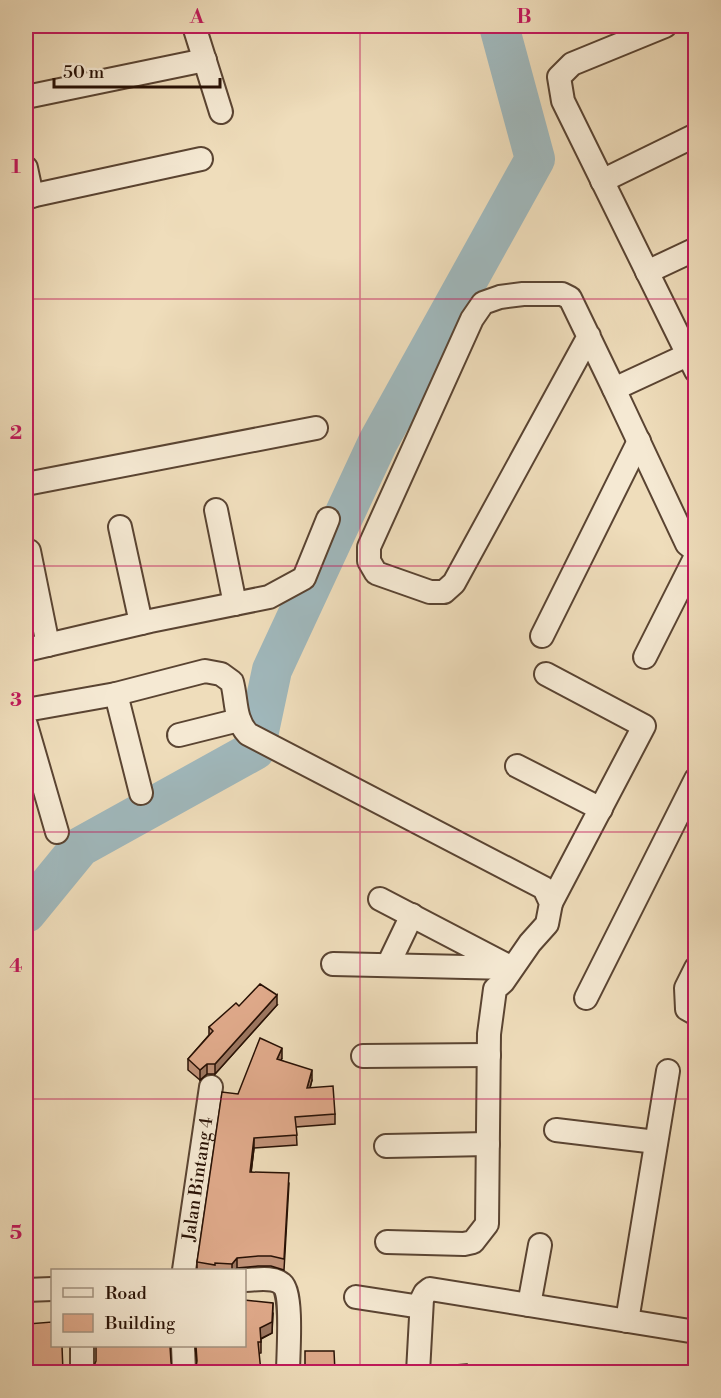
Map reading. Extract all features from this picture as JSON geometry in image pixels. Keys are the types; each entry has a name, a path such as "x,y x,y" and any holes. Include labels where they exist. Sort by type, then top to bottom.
{"street":[{"path":"194,26 220,112"},
{"path":"614,389 693,359 647,272 563,101 559,76 572,64 665,26"},
{"path":"26,97 204,60"},
{"path":"602,181 696,135"},
{"path":"26,168 28,197 201,159"},
{"path":"647,272 696,249"},
{"path":"589,336 454,583 444,592 430,592 376,573 369,561 369,547 472,319 483,303 500,297 523,294 562,294 570,298 589,336 639,441 687,544 696,551"},
{"path":"26,484 316,428"},
{"path":"542,636 639,441"},
{"path":"216,510 235,604"},
{"path":"26,650 141,623 269,597 304,578 328,519"},
{"path":"120,527 141,623"},
{"path":"29,551 48,645"},
{"path":"645,657 696,556"},
{"path":"26,710 116,694 205,671 221,674 232,682 239,720 248,735 544,888 551,903"},
{"path":"387,1242 464,1244 473,1242 480,1236 487,1224 489,1034 495,989 503,982 530,943 547,924 551,903 644,726 546,674"},
{"path":"116,694 141,793"},
{"path":"179,735 239,720"},
{"path":"26,725 57,832"},
{"path":"517,766 601,809"},
{"path":"586,998 696,779"},
{"path":"380,899 512,968"},
{"path":"388,965 412,915"},
{"path":"333,964 512,968"},
{"path":"696,968 686,987 687,1010 696,1014"},
{"path":"363,1056 489,1055"},
{"path":"627,1321 668,1071"},
{"name":"Jalan Bintang 4","path":"184,1269 211,1088"},
{"path":"556,1130 656,1142"},
{"path":"386,1146 488,1144"},
{"path":"528,1305 540,1245"},
{"path":"246,1280 270,1279 280,1282 285,1288 288,1302 288,1372"},
{"path":"26,1290 51,1289"},
{"path":"418,1365 421,1307 425,1293 430,1289 696,1332"},
{"path":"356,1297 421,1307"},
{"path":"82,1347 82,1372"},
{"path":"183,1347 184,1372"}],"building":[{"path":"260,984 277,995 215,1064 207,1064 200,1070 188,1059 213,1031 209,1027 236,1003 239,1006"},
{"path":"260,1038 282,1048 277,1059 312,1070 307,1088 333,1086 335,1114 295,1117 297,1135 254,1138 250,1172 289,1173 284,1259 258,1256 237,1258 232,1264 215,1263 215,1265 197,1262 222,1092 238,1094"},
{"path":"246,1300 273,1303 272,1322 260,1328 261,1342 258,1342 261,1372 191,1372 196,1367 196,1347 246,1347"},
{"path":"27,1306 28,1324 51,1322 51,1347 62,1347 63,1372 26,1372"},
{"path":"96,1347 170,1347 172,1368 177,1372 88,1372 96,1361"},
{"path":"305,1351 334,1351 335,1372 305,1372"},
{"path":"467,1364 467,1372 441,1372 441,1366"}],"waterway":[{"path":"26,913 80,847 255,750 272,670 378,442 535,159 499,26"}]}
